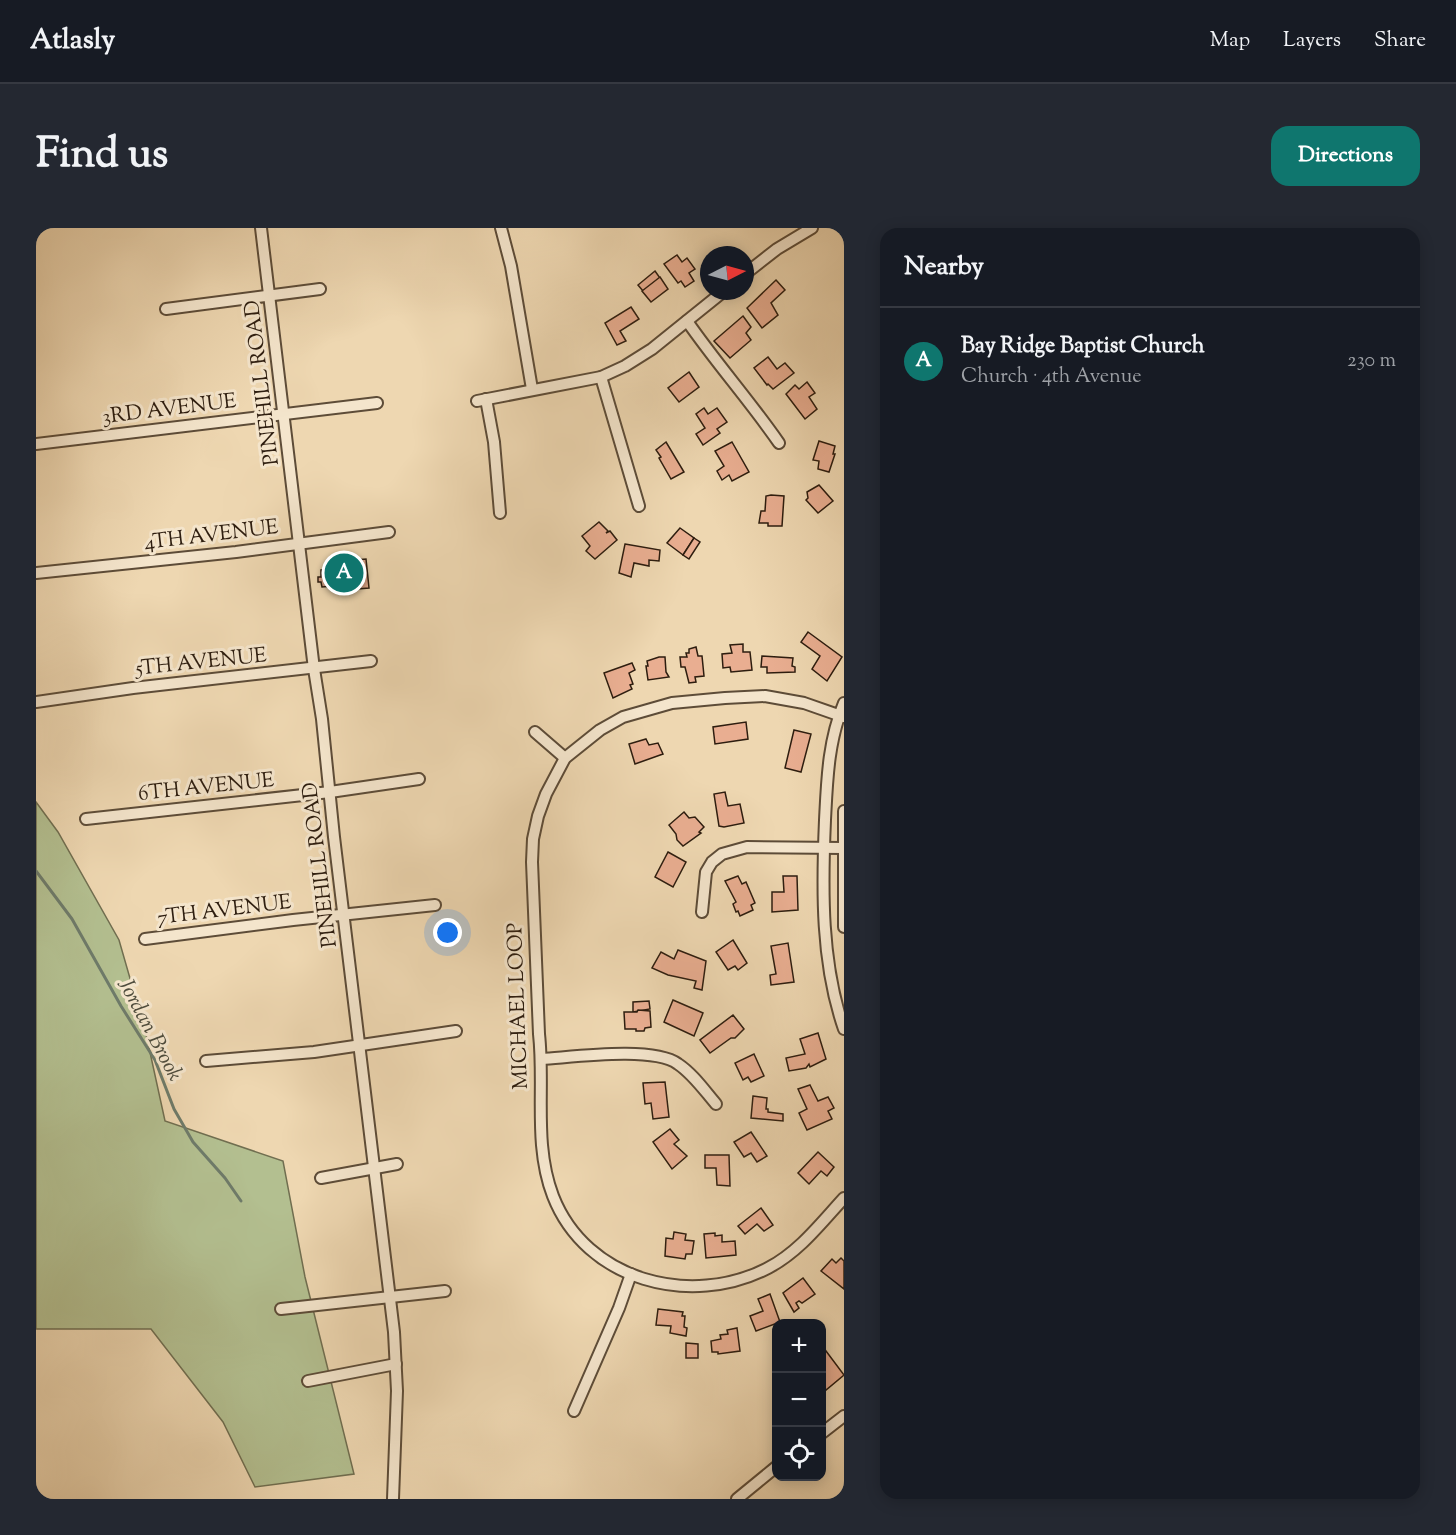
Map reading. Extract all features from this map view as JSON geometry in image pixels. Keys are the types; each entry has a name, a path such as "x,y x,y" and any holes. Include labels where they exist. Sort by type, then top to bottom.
{"street":[{"name":"PINEHILL ROAD","path":"261,228 314,669 322,718 343,915 390,1298 398,1391 393,1499"},
{"path":"501,228 511,266 532,389"},
{"path":"754,267 777,249 812,228"},
{"path":"166,309 320,289"},
{"path":"500,513 494,442 481,400 601,377 625,366 652,349 713,300"},
{"path":"687,321 711,356 779,443"},
{"path":"601,377 639,506"},
{"name":"3RD AVENUE","path":"36,444 377,403"},
{"name":"4TH AVENUE","path":"36,573 389,532"},
{"name":"5TH AVENUE","path":"36,702 133,688 371,661"},
{"name":"MICHAEL LOOP","path":"842,716 804,703 765,696 672,703 623,717 594,735 565,758 546,794 538,816 533,839 532,874 542,1059 541,1141 546,1175 553,1197 558,1208 579,1236 606,1261 653,1282 692,1288 719,1285 770,1268 811,1235 844,1198"},
{"path":"844,704 829,758 824,847 827,956 833,990 844,1029"},
{"path":"535,732 565,758"},
{"name":"6TH AVENUE","path":"86,819 330,792 419,778"},
{"path":"844,811 844,927"},
{"path":"702,912 706,872 712,862 722,854 747,847 843,848"},
{"name":"7TH AVENUE","path":"145,939 435,905"},
{"path":"206,1061 314,1052 456,1031"},
{"path":"542,1059 638,1054 664,1057 687,1070 716,1104"},
{"path":"321,1178 398,1164"},
{"path":"574,1411 619,1308 631,1274"},
{"path":"281,1309 445,1291"},
{"path":"308,1381 396,1364"},
{"path":"826,1430 844,1416"},
{"path":"736,1499 749,1496 772,1472"}],"green space":[{"path":"36,802 58,832 119,940 146,1034 165,1121 283,1161 305,1277 354,1474 255,1487 223,1422 151,1329 36,1329"}],"building":[{"path":"677,255 682,262 687,258 695,269 689,273 694,281 685,287 681,281 678,283 664,264"},
{"path":"655,271 660,278 643,291 638,285"},
{"path":"660,277 668,289 651,302 642,291"},
{"path":"776,280 785,290 771,303 778,315 762,328 747,308"},
{"path":"631,307 639,319 620,331 626,341 617,345 605,323"},
{"path":"743,316 751,327 746,333 751,340 730,358 714,341"},
{"path":"768,357 777,369 785,363 794,373 773,389 754,368"},
{"path":"689,372 699,387 679,402 668,388"},
{"path":"807,382 815,393 809,397 817,409 805,419 786,394 795,385 799,389"},
{"path":"704,408 708,414 717,408 727,422 717,429 720,433 703,445 696,434 705,428 696,414"},
{"path":"819,441 835,446 829,472 818,469 819,461 813,460"},
{"path":"666,442 684,472 671,479 656,450"},
{"path":"732,442 749,472 732,481 729,475 722,480 717,471 724,466 715,451"},
{"path":"819,485 833,501 818,513 806,500 807,492"},
{"path":"766,496 784,496 782,526 768,526 768,523 759,523 761,511 765,511"},
{"path":"599,522 608,531 606,533 610,531 617,540 595,559 586,551 590,546 582,536"},
{"path":"680,528 694,538 683,555 667,543"},
{"path":"694,538 700,542 689,559 683,555"},
{"path":"625,544 660,550 659,561 649,560 649,566 634,563 631,577 619,573"},
{"path":"366,559 369,588 345,590 345,585 322,587 321,582 318,582 321,570 342,568 342,561"},
{"path":"808,632 842,657 827,681 812,669 820,656 801,642"},
{"path":"743,644 743,652 750,652 752,670 731,672 730,667 723,668 722,654 732,653 730,645"},
{"path":"696,647 698,656 702,656 704,676 695,677 696,682 689,683 685,667 681,667 680,657 687,657 686,653 689,653 689,649"},
{"path":"762,656 793,658 792,666 795,667 795,672 767,673 767,667 761,667"},
{"path":"665,657 666,672 669,677 648,680 647,661"},
{"path":"632,663 635,670 629,673 633,684 630,685 632,689 613,698 604,673"},
{"path":"746,722 748,739 715,744 713,727"},
{"path":"794,730 811,734 801,772 785,768"},
{"path":"646,739 649,745 658,743 663,754 635,764 629,744"},
{"path":"725,792 728,806 740,804 744,823 719,826 714,794"},
{"path":"684,812 689,818 695,817 704,827 699,832 701,833 683,846 669,825"},
{"path":"668,852 686,862 673,887 655,877"},
{"path":"738,876 742,884 746,882 755,903 751,905 753,910 740,916 738,911 736,912 733,904 736,902 725,881"},
{"path":"783,876 797,876 798,910 772,912 772,892 784,892"},
{"path":"733,940 747,963 738,970 735,966 728,970 716,952"},
{"path":"788,943 794,982 771,985 770,975 776,974 771,946"},
{"path":"678,950 706,961 702,990 694,988 696,981 668,975 652,968 661,952 674,959"},
{"path":"673,1000 703,1013 694,1036 664,1022"},
{"path":"649,1001 650,1009 633,1012 633,1002"},
{"path":"638,1010 650,1011 651,1027 645,1028 644,1031 625,1029 624,1012 637,1012"},
{"path":"733,1015 744,1029 735,1038 731,1038 710,1053 700,1040"},
{"path":"818,1033 826,1059 810,1067 809,1064 806,1068 789,1071 786,1058 805,1054 800,1039"},
{"path":"754,1054 764,1076 751,1082 748,1077 743,1080 735,1063"},
{"path":"665,1082 669,1117 653,1119 651,1103 645,1104 643,1083"},
{"path":"810,1085 818,1101 828,1097 834,1108 828,1111 832,1119 807,1130 799,1113 807,1109 798,1089"},
{"path":"753,1096 767,1098 768,1112 783,1114 783,1121 751,1118"},
{"path":"670,1129 679,1140 674,1144 687,1156 672,1169 653,1142"},
{"path":"751,1132 767,1156 757,1162 751,1153 744,1157 734,1142"},
{"path":"818,1152 834,1167 827,1176 821,1171 809,1184 798,1173"},
{"path":"705,1155 729,1155 730,1186 717,1185 716,1168 705,1168"},
{"path":"761,1208 773,1225 764,1231 757,1224 745,1234 738,1226"},
{"path":"674,1232 686,1234 685,1240 694,1241 692,1254 686,1254 685,1259 665,1256 666,1238 673,1239"},
{"path":"715,1233 715,1236 722,1235 722,1242 735,1241 736,1255 706,1258 704,1234"},
{"path":"841,1258 844,1261 844,1289 821,1271 832,1259 836,1263"},
{"path":"803,1278 815,1294 802,1303 799,1301 796,1303 799,1308 794,1312 783,1293"},
{"path":"770,1294 779,1319 772,1319 772,1325 756,1331 750,1316 763,1311 758,1299"},
{"path":"658,1309 683,1312 684,1327 687,1328 686,1336 670,1333 671,1326 656,1325"},
{"path":"737,1328 740,1351 718,1354 718,1352 712,1352 711,1341 721,1339 720,1335 728,1334 727,1330"},
{"path":"686,1343 698,1344 698,1358 686,1358"},
{"path":"826,1351 844,1375 826,1390"}],"waterway":[{"name":"Jordan Brook","path":"36,871 72,919 121,1006 155,1060 174,1109 193,1142 225,1178 241,1201"}],"place":[{"name":"Bay Ridge Baptist Church","path":"344,573"}]}
